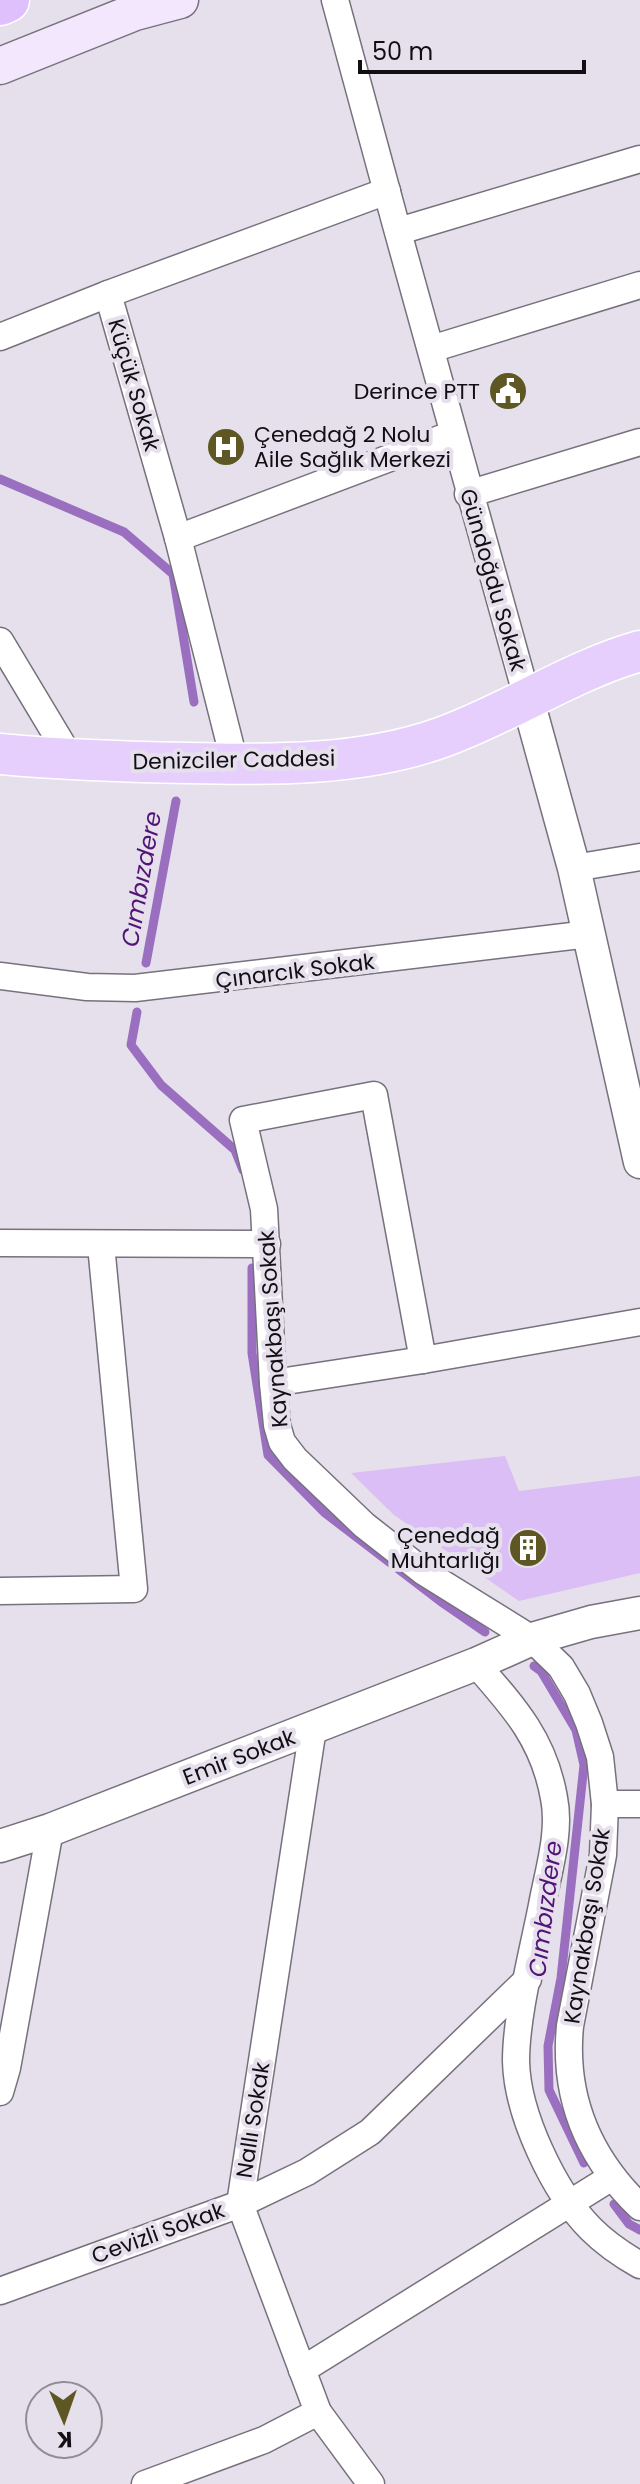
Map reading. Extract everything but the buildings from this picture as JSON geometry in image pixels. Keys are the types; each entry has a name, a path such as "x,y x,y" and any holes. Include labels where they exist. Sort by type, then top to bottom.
{"highway":[{"path":"0,3 7,0"}],"main road":[{"path":"0,66 135,12 180,0"},
{"name":"Denizciler Caddesi","path":"0,754 72,761 235,764 351,758 437,740 528,701 614,659 640,651"}],"street":[{"name":"Gündoğdu Sokak","path":"335,0 468,494 574,868 589,934 630,1066 640,1162"},
{"path":"399,231 640,159"},
{"name":"Küçük Sokak","path":"235,764 178,538 108,294 387,191"},
{"path":"431,349 640,285"},
{"path":"0,337 108,294"},
{"path":"178,538 453,434"},
{"path":"468,494 640,442"},
{"path":"0,641 72,761"},
{"path":"574,868 640,857"},
{"name":"Çınarcık Sokak","path":"0,976 87,987 135,988 589,934"},
{"name":"Kaynakbaşı Sokak","path":"423,1360 374,1095 243,1120 258,1175 267,1244 273,1383 282,1442 295,1459 364,1525 424,1572 532,1639 561,1667 577,1694 600,1757 605,1804 603,1855 570,2026 570,2084 578,2115 597,2153 612,2177 640,2207"},
{"path":"0,1243 267,1244"},
{"path":"0,1591 134,1589 101,1245"},
{"path":"273,1383 640,1322"},
{"name":"Emir Sokak","path":"0,1846 50,1830 313,1728 532,1639 591,1622 640,1613"},
{"path":"476,1664 535,1736 555,1802 553,1843 516,2061 523,2104 543,2155 569,2202 592,2231 640,2265"},
{"name":"Nallı Sokak","path":"313,1728 240,2204 318,2412 371,2484"},
{"path":"605,1804 640,1804"},
{"path":"0,2092 50,1830"},
{"name":"Cevizli Sokak","path":"0,2291 240,2204 307,2172 370,2132 528,1979"},
{"path":"302,2370 612,2177"},
{"path":"145,2484 264,2440 318,2412"}],"shaded area":[{"path":"505,1456 519,1491 640,1476 640,1573 519,1601 394,1515 351,1473"}],"waterway":[{"name":"Cımbızdere","path":"0,479 124,532 173,574 194,702"},
{"name":"Cımbızdere","path":"146,963 176,801"},
{"name":"Cımbızdere","path":"137,1012 131,1045 161,1085 235,1150 243,1170"},
{"name":"Cımbızdere","path":"252,1268 252,1353 268,1455 325,1513 485,1632"},
{"name":"Cımbızdere","path":"534,1666 541,1671 576,1730 584,1765 561,1978 548,2046 549,2090 584,2163"},
{"name":"Cımbızdere","path":"614,2204 629,2224 640,2230"}],"place":[{"name":"Derince PTT","path":"508,391"},
{"name":"Çenedağ 2 Nolu Aile Sağlık Merkezi","path":"226,447"},
{"name":"Çenedağ Muhtarlığı","path":"528,1548"}]}
